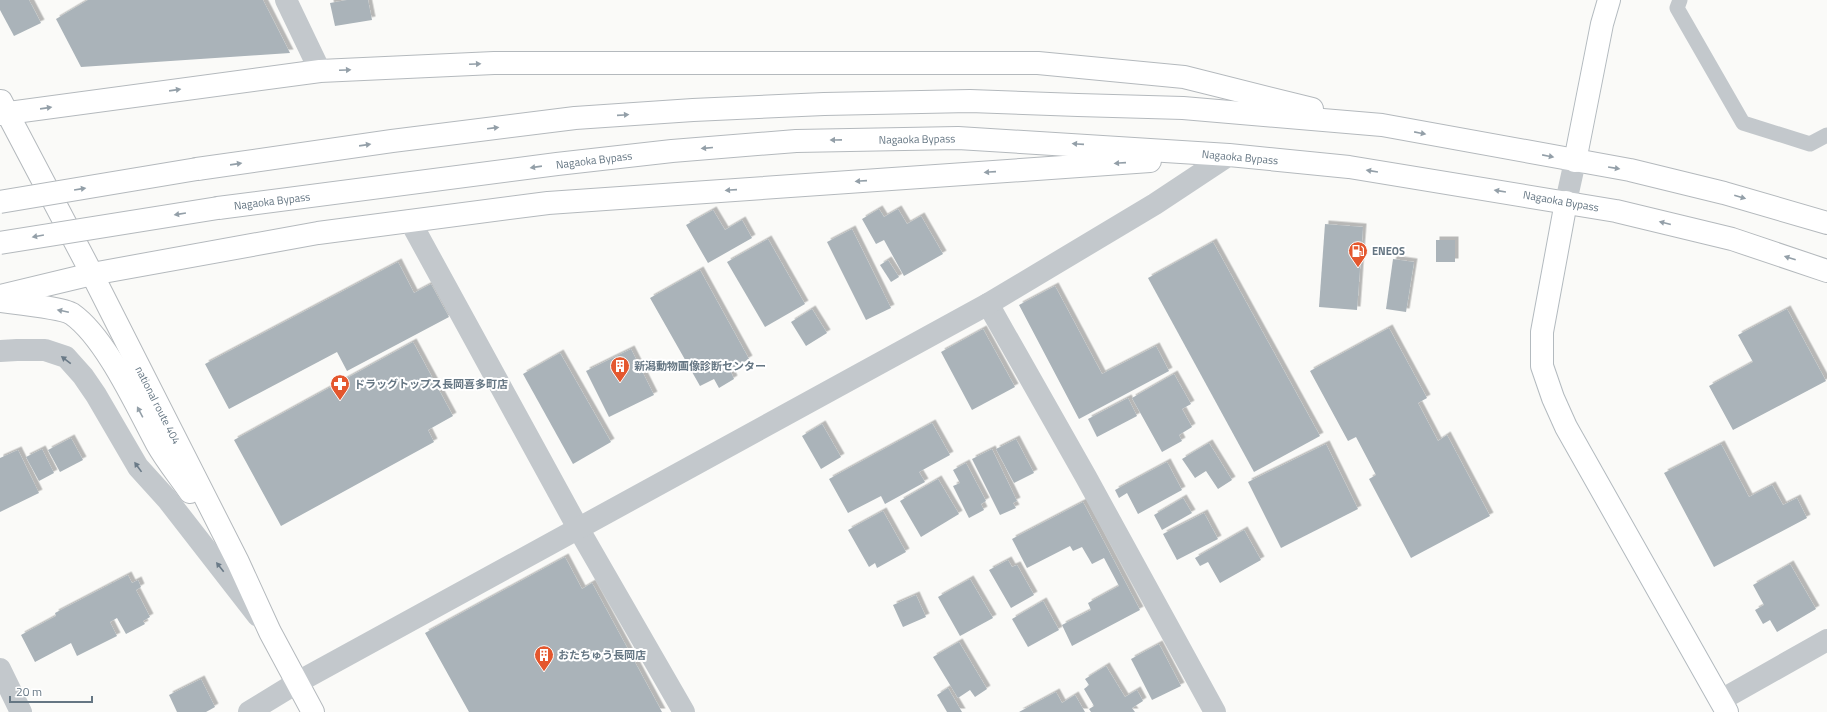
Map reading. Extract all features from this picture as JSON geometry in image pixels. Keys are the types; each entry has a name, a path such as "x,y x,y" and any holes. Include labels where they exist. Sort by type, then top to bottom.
{"main road":[{"path":"1575,161 1602,24 1609,0"},
{"path":"2,108 320,71 502,63 1038,63 1184,77 1382,125 1630,170 1724,193 1827,223"},
{"path":"0,202 197,169 392,141 575,118 693,110 824,104 970,101 1175,108 1382,125"},
{"name":"national route 404","path":"2,108 92,274 238,562 270,632 314,712"},
{"name":"Nagaoka Bypass","path":"0,243 218,208 573,162 672,151 796,141 958,138 1229,155 1349,167 1616,211 1732,239 1827,271"},
{"path":"0,296 92,274 318,233 548,203 1229,155"},
{"path":"1566,202 1542,332 1542,366 1553,398 1566,427 1724,706"},
{"path":"0,301 71,313 83,324 99,344 120,375 158,446 238,562"}],"street":[{"path":"286,0 320,71"},
{"path":"249,712 298,682 988,304 1155,204 1229,155"},
{"path":"1566,202 1575,161"},
{"path":"410,221 578,528 684,712"},
{"path":"988,304 1086,477 1215,712"},
{"path":"0,351 45,350 66,357 83,376 96,395 138,467 167,498 270,632"},
{"path":"1724,706 1827,640"},
{"path":"0,669 21,712"}],"lane":[{"path":"1680,0 1677,8 1743,123 1810,144 1827,135"}],"building":[{"path":"0,0 29,0 41,23 14,36 0,10"},
{"path":"88,0 263,0 290,53 81,67 56,19"},
{"path":"347,0 368,0 372,20 335,26 330,3"},
{"path":"879,209 884,217 898,209 907,224 921,216 943,254 904,276 884,240 876,244 862,219"},
{"path":"713,210 725,230 742,220 752,238 708,263 686,225"},
{"path":"1325,224 1363,227 1357,310 1319,307"},
{"path":"852,229 891,308 866,320 827,242"},
{"path":"768,239 805,304 765,327 727,262"},
{"path":"1436,240 1455,240 1455,262 1436,262"},
{"path":"1213,242 1320,436 1254,472 1148,278"},
{"path":"1393,259 1414,262 1406,312 1386,309"},
{"path":"888,260 899,277 891,282 880,265"},
{"path":"398,262 414,293 431,284 449,317 347,371 337,352 229,409 205,364"},
{"path":"700,270 749,359 730,370 734,379 719,388 714,379 700,386 650,298"},
{"path":"1055,286 1102,374 1156,346 1169,371 1079,419 1019,305"},
{"path":"812,309 827,333 806,346 791,322"},
{"path":"1787,309 1826,381 1733,430 1709,386 1753,362 1738,335"},
{"path":"1389,328 1427,398 1418,403 1438,441 1447,435 1490,516 1411,558 1369,479 1376,475 1356,437 1348,441 1310,371"},
{"path":"983,329 1015,387 972,410 941,352"},
{"path":"413,342 453,416 428,430 434,442 281,526 234,440"},
{"name":"新潟動物画像診断センター","path":"631,349 654,395 609,417 586,371"},
{"path":"560,353 611,442 573,464 523,374"},
{"path":"1174,374 1191,404 1182,409 1192,427 1179,435 1182,441 1162,452 1132,398"},
{"path":"1128,398 1137,416 1097,437 1088,419"},
{"path":"932,423 950,455 919,472 925,482 885,504 881,496 848,513 829,479"},
{"path":"822,424 841,457 821,469 802,436"},
{"path":"71,438 83,460 60,472 48,450"},
{"path":"1016,439 1034,473 1014,483 996,449"},
{"path":"1209,443 1232,480 1218,489 1206,471 1195,478 1182,459"},
{"path":"1326,444 1358,509 1281,548 1248,482"},
{"path":"1721,444 1749,497 1772,485 1783,505 1797,498 1807,518 1714,567 1664,473"},
{"path":"42,449 54,473 39,481 26,457"},
{"path":"992,449 1017,501 1013,503 1016,508 1000,515 972,459"},
{"path":"18,450 39,493 0,512 0,458"},
{"path":"1167,462 1182,490 1138,514 1127,493 1119,498 1115,490"},
{"path":"966,463 986,501 981,504 984,510 969,518 953,486 960,483 953,470"},
{"path":"938,479 959,514 921,537 900,501"},
{"path":"1183,498 1192,513 1162,530 1154,515"},
{"path":"1083,502 1140,610 1072,646 1062,625 1091,610 1088,603 1119,586 1104,558 1092,564 1082,547 1073,551 1070,546 1027,568 1012,539"},
{"path":"883,511 906,552 877,568 875,563 869,567 848,530"},
{"path":"1204,513 1218,539 1177,560 1163,534"},
{"path":"1244,530 1261,560 1220,583 1208,562 1200,566 1195,558"},
{"name":"おたちゅう長岡店","path":"565,557 582,589 592,583 662,712 469,712 425,633"},
{"path":"1008,560 1012,567 1017,565 1034,595 1011,608 989,570"},
{"path":"1790,564 1816,609 1777,632 1770,620 1763,624 1755,610 1764,605 1753,585"},
{"path":"128,575 132,583 138,580 141,587 136,590 150,617 143,621 145,624 126,634 117,618 110,622 117,636 77,656 71,643 35,662 21,635 56,616 55,613"},
{"path":"970,579 993,618 960,636 938,597"},
{"path":"916,595 926,617 903,627 893,605"},
{"path":"1043,601 1059,630 1028,647 1012,619"},
{"path":"959,642 987,689 975,697 970,690 958,698 933,657"},
{"path":"1159,644 1181,686 1152,700 1131,659"},
{"path":"1106,666 1125,697 1137,690 1143,701 1132,708 1135,712 1091,712 1089,709 1094,706 1084,689 1089,685 1085,679"},
{"path":"201,679 215,707 206,712 177,712 169,695"},
{"path":"948,688 962,712 947,712 937,695"},
{"path":"1056,692 1062,703 1075,695 1085,712 1019,712"}],"place":[{"name":"ENEOS","path":"1358,268"},
{"name":"新潟動物画像診断センター","path":"620,383"},
{"name":"ドラッグトップス長岡喜多町店","path":"340,401"},
{"name":"おたちゅう長岡店","path":"544,672"}]}
